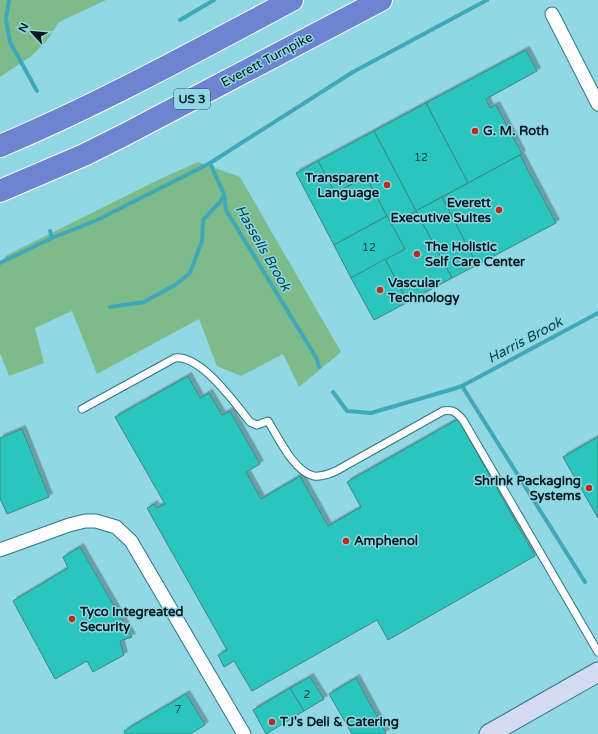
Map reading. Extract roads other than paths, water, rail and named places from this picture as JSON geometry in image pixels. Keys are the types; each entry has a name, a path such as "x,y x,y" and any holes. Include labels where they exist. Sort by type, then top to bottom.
{"highway":[{"path":"0,146 51,124 130,85 292,0"},
{"name":"Everett Turnpike","path":"0,191 84,155 126,134 381,0"}],"street":[{"path":"552,14 598,104"},
{"path":"0,550 69,525 85,521 96,521 116,526 131,541 244,734"},
{"path":"489,734 598,672"}],"lane":[{"path":"82,409 176,358 183,357 196,364 221,386 250,422 257,424 268,421 298,466 315,476 324,476 336,471 443,411 450,410 457,413 463,420 598,652"}],"waterway":[{"name":"Hassells Brook","path":"9,0 6,19 10,42 37,91"},
{"path":"180,20 214,0"},
{"path":"210,163 353,72 487,0"},
{"name":"Hassells Brook","path":"0,263 52,238 97,220 210,163 224,194 226,210 317,359 319,367"},
{"path":"110,307 144,302 175,285 190,273 202,241 203,220 221,201 224,194"},
{"name":"Hassells Brook","path":"50,231 52,238"},
{"name":"Harris Brook","path":"333,392 347,411 371,413 453,389 462,386 598,313"},
{"path":"462,386 585,582"}],"place":[{"name":"G. M. Roth","path":"475,131"},
{"name":"Transparent Language","path":"387,185"},
{"name":"Everett Executive Suites","path":"499,210"},
{"name":"The Holistic Self Care Center","path":"417,254"},
{"name":"Vascular Technology","path":"380,290"},
{"name":"Shrink Packaging Systems","path":"589,488"},
{"name":"Amphenol","path":"346,541"},
{"name":"Tyco Integreated Security","path":"72,619"},
{"name":"TJ's Deli & Catering","path":"272,722"}]}
